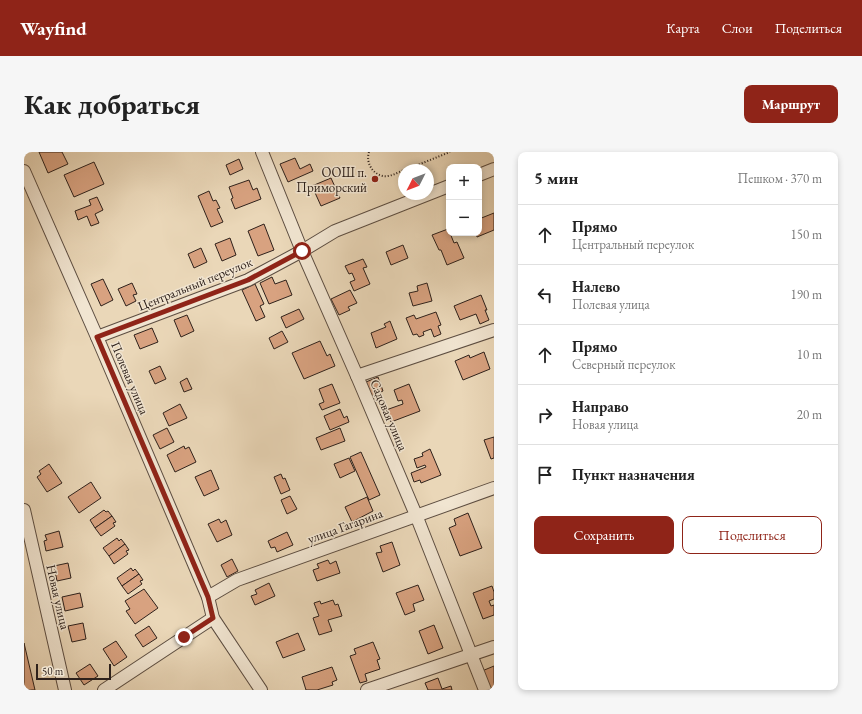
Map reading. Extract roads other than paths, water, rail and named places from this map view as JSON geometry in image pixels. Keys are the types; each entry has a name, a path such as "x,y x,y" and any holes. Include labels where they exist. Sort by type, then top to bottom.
{"street":[{"name":"Садовая улица","path":"262,152 302,251 416,516 485,690"},
{"path":"482,174 494,169"},
{"name":"Полевая улица","path":"24,171 208,597 213,618"},
{"name":"Центральный переулок","path":"97,337 248,280 302,251 335,231 446,187"},
{"path":"357,376 493,333"},
{"name":"улица Гагарина","path":"208,597 237,580 494,488"},
{"name":"Новая улица","path":"24,510 65,690"},
{"path":"104,690 213,618 261,690"},
{"path":"367,690 494,647"}],"place":[{"name":"ООШ п. Приморский","path":"375,179"}]}
